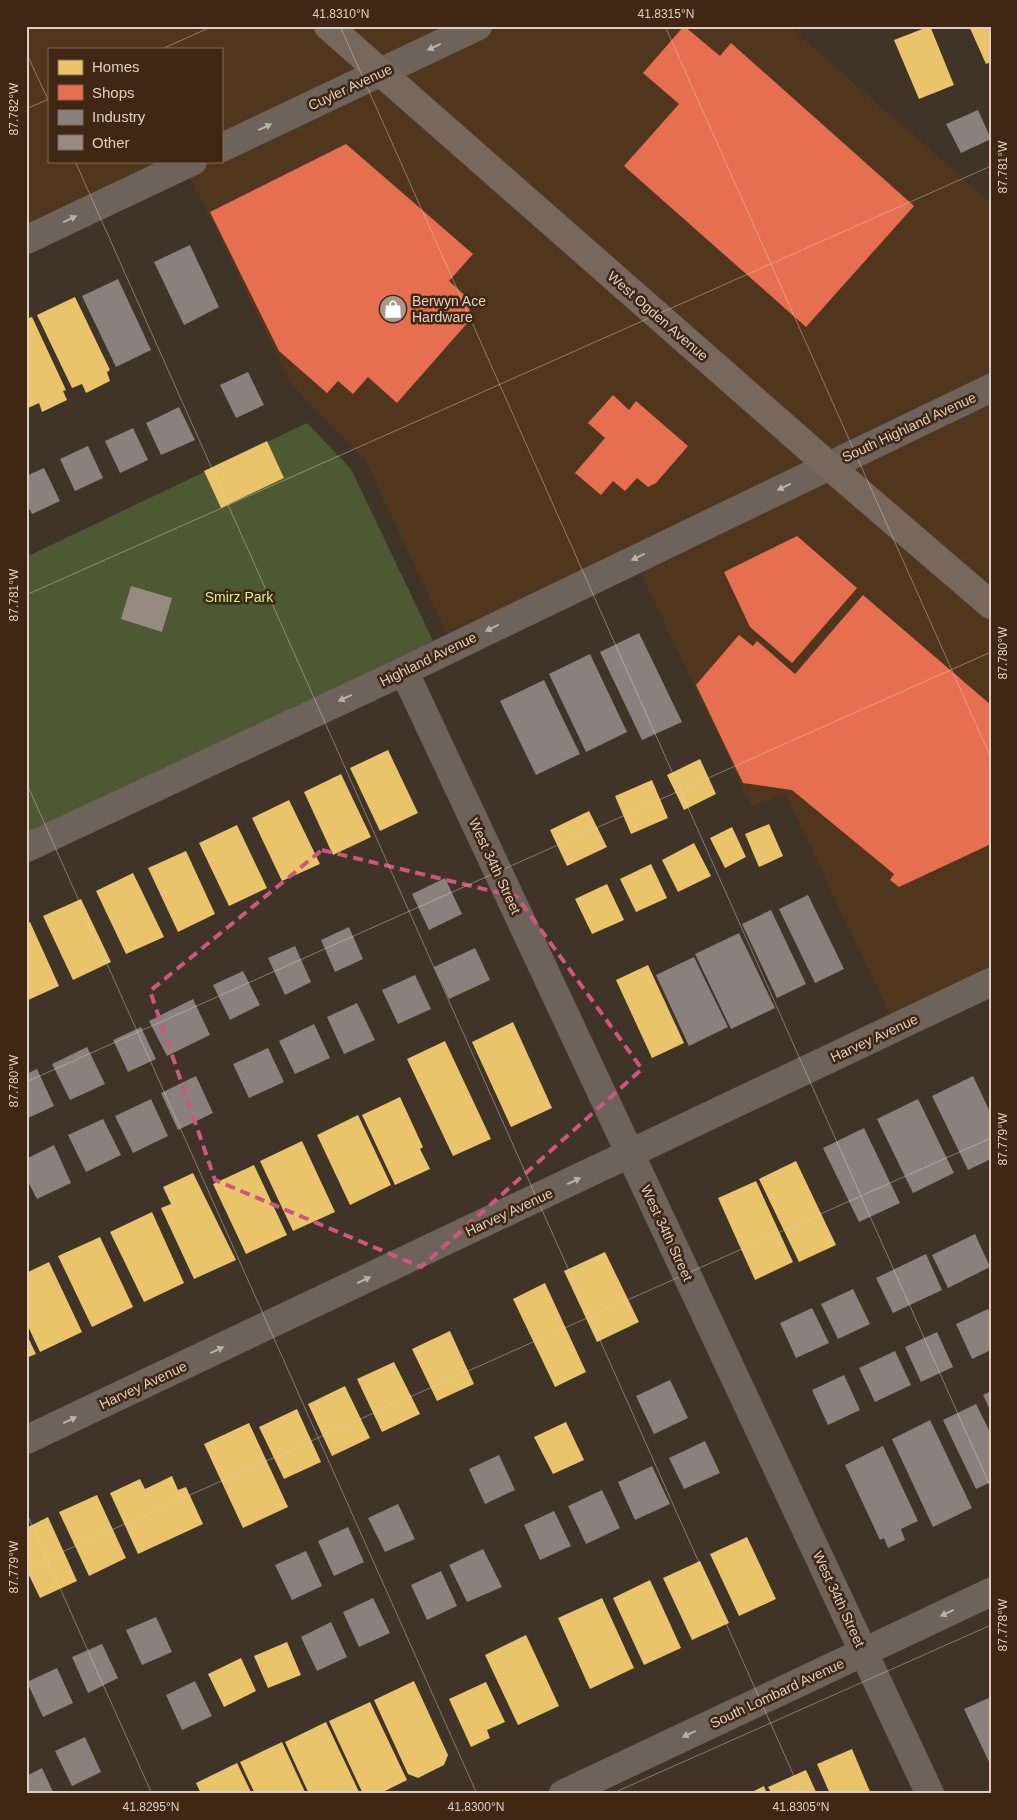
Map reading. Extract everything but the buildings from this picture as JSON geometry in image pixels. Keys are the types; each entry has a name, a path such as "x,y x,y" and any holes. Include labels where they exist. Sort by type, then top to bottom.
{"main road":[{"name":"West Ogden Avenue","path":"328,26 828,466 991,604"}],"street":[{"name":"Cuyler Avenue","path":"222,148 478,26"},
{"path":"26,240 190,162"},
{"name":"South Highland Avenue","path":"828,466 991,388"},
{"name":"Highland Avenue","path":"26,848 404,672 828,466"},
{"name":"West 34th Street","path":"404,672 930,1794"},
{"name":"Harvey Avenue","path":"26,1440 991,982"},
{"name":"South Lombard Avenue","path":"563,1794 991,1592"}],"highlighted area":[{"path":"322,850 517,897 642,1069 421,1267 215,1180 150,991"}],"shaded area":[{"path":"26,26 789,26 991,203 991,986 897,1030 785,793 752,807 630,551 449,639 365,460 292,386 182,162 222,162 222,48 48,48 48,162 180,162 26,238"}],"green space":[{"name":"Smirz Park","path":"307,423 351,469 435,645 26,839 26,557"}],"place":[{"name":"Berwyn Ace Hardware","path":"393,309"}]}
